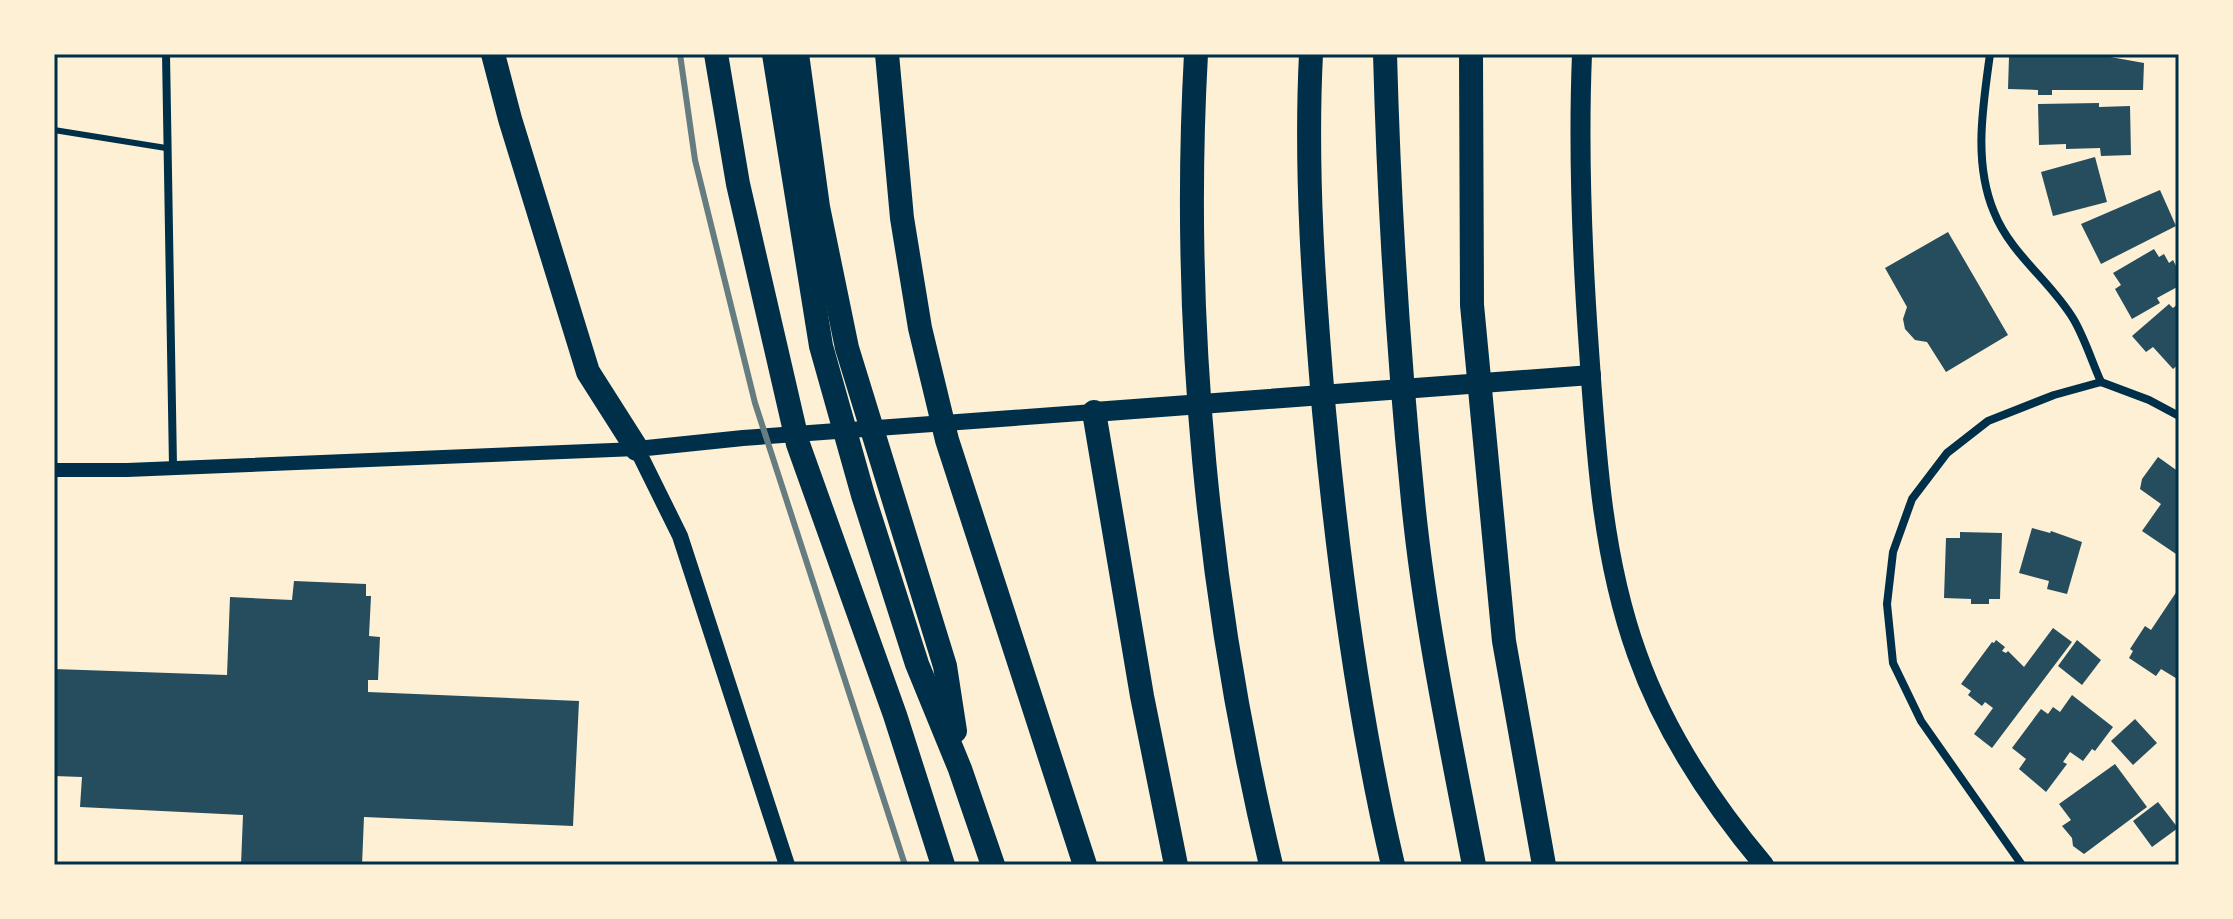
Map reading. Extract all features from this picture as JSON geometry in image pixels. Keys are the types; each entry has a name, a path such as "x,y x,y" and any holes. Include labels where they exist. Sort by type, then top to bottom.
{"highway":[{"path":"493,54 588,372 637,449"},
{"path":"716,54 738,184 798,444 895,715 943,865"},
{"path":"774,54 808,209"},
{"path":"797,54 821,346 863,495 917,664 960,769 993,865"},
{"path":"887,54 902,218 920,328 947,440 1085,865"},
{"path":"893,111 900,54"},
{"path":"1196,54 1193,207 1195,324 1206,477 1217,571 1238,699 1271,865"},
{"path":"1311,54 1311,197 1316,312 1336,531 1366,730 1393,865"},
{"path":"1385,54 1389,199 1413,503 1442,698 1474,865"},
{"path":"1471,54 1472,305 1504,641 1544,865"},
{"path":"1094,412 1139,680 1176,865"}],"main road":[{"path":"1582,54 1582,220 1597,463 1622,605 1655,699 1704,787 1730,825 1764,865"},
{"path":"787,865 680,536 637,449 743,438 1591,375"}],"street":[{"path":"166,54 173,466"},
{"path":"1990,54 1982,117 1982,161 1993,212 2016,251 2073,319 2101,382"},
{"path":"2022,865 1921,721 1893,663 1887,604 1893,552 1912,499 1947,453 1988,421 2054,395 2101,382 2149,400 2179,416"},
{"path":"54,470 127,470 637,449"}],"lane":[{"path":"54,130 166,148"}],"building":[{"path":"2061,54 2105,56 2144,63 2143,90 2052,90 2052,95 2038,95 2038,90 2008,89 2009,57"},
{"path":"2099,103 2099,107 2130,106 2131,155 2101,156 2100,148 2066,149 2066,144 2039,145 2038,104"},
{"path":"2095,157 2107,202 2053,216 2041,172"},
{"path":"2160,190 2176,226 2101,264 2081,224"},
{"path":"1948,232 2008,335 1946,372 1927,342 1915,340 1905,329 1903,319 1907,307 1885,268"},
{"path":"2154,249 2159,257 2164,254 2169,263 2173,260 2179,272 2179,286 2157,298 2160,303 2132,319 2115,289 2121,285 2113,273"},
{"path":"2179,303 2179,364 2173,369 2153,347 2146,352 2132,336 2169,304 2173,308"},
{"path":"2158,457 2179,472 2179,556 2142,531 2161,504 2140,489 2142,479"},
{"path":"2032,528 2082,542 2067,594 2047,589 2049,581 2019,573"},
{"path":"1960,532 2002,533 2000,599 1989,599 1989,604 1971,604 1971,599 1944,598 1946,538 1960,538"},
{"path":"294,581 366,584 366,596 371,596 369,636 380,637 378,680 368,680 368,692 579,701 573,826 364,817 362,865 241,865 243,815 80,807 82,777 54,776 54,669 227,675 230,597 292,600"},
{"path":"2177,591 2179,680 2161,669 2156,676 2129,658 2133,651 2130,649 2145,626 2151,630"},
{"path":"2053,628 2072,642 1992,748 1974,734 1993,708 1985,702 1982,706 1968,695 1971,691 1961,684 1992,642 1996,640 2005,647 2002,651 2008,651 2024,667"},
{"path":"2077,640 2101,660 2082,685 2058,666"},
{"path":"2072,695 2113,727 2083,761 2070,752 2063,762 2067,764 2046,792 2019,769 2026,759 2012,748 2041,709 2048,714 2053,707 2060,712"},
{"path":"2135,719 2157,743 2133,765 2111,741"},
{"path":"2115,764 2147,807 2084,854 2073,846 2072,838 2062,826 2071,820 2059,804"},
{"path":"2158,802 2178,828 2152,847 2133,821"}],"railway":[{"path":"680,54 695,160 755,403 905,865"}]}
